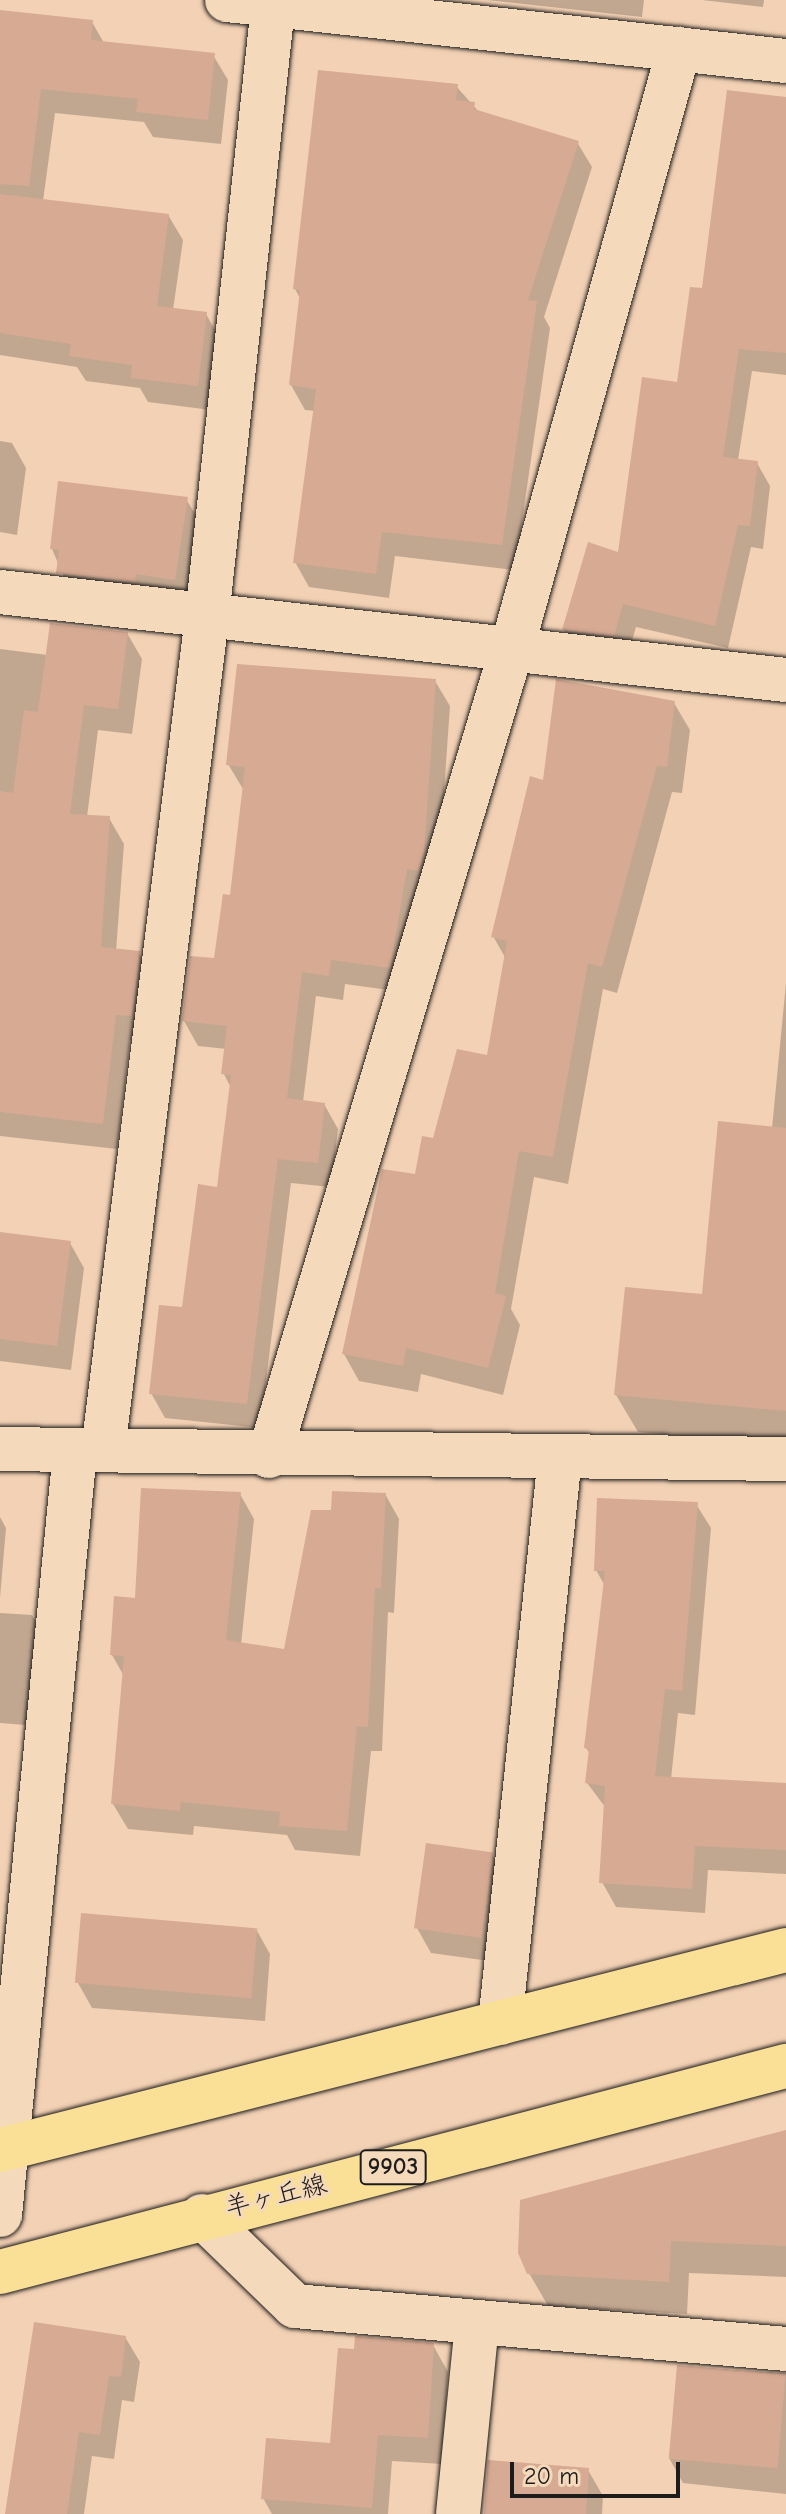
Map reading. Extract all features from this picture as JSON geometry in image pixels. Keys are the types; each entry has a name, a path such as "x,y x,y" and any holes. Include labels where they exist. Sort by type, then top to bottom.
{"main road":[{"path":"3,2150 786,1950"},
{"name":"羊ヶ丘線","path":"0,2272 202,2216 786,2066"}],"street":[{"path":"227,0 786,61"},
{"path":"0,2215 3,2150 89,1451 207,617 273,6"},
{"path":"269,1456 512,648 679,49"},
{"path":"0,592 786,680"},
{"path":"0,1449 269,1456 786,1459"},
{"path":"500,2023 560,1457"},
{"path":"202,2216 295,2306 786,2349"},
{"path":"458,2514 477,2323"}],"building":[{"path":"0,10 93,20 91,40 215,53 208,120 136,112 138,99 41,89 29,186 0,184"},
{"path":"318,70 458,84 456,100 475,102 474,109 579,141 528,300 537,301 502,545 382,532 376,574 293,563 316,389 289,385 300,290 293,289"},
{"path":"727,90 786,97 786,353 739,349 723,457 758,461 750,526 738,525 715,626 623,604 614,636 562,630 588,542 618,552 642,377 677,382 690,287 702,288"},
{"path":"0,194 169,214 157,306 207,312 198,386 131,378 132,365 69,356 71,344 0,333"},
{"path":"58,481 188,497 175,580 136,574 135,582 56,573 59,550 50,549"},
{"path":"50,623 128,632 118,709 84,705 70,814 110,816 101,947 140,951 132,1016 116,1015 103,1124 0,1112 0,791 13,793 24,710 38,712"},
{"path":"237,664 436,679 424,852 419,871 407,869 390,968 331,960 329,976 302,972 287,1098 325,1103 318,1163 278,1159 247,1404 149,1394 159,1305 182,1307 198,1184 217,1187 231,1075 221,1074 227,1026 182,1021 190,956 214,958 223,894 230,895 245,767 226,765"},
{"path":"556,679 675,701 667,767 657,766 602,967 588,963 553,1157 519,1151 495,1293 506,1296 488,1368 406,1348 403,1366 342,1354 382,1169 415,1174 422,1136 433,1138 457,1049 487,1055 507,941 491,937 530,776 543,780"},
{"path":"718,1121 786,1128 786,1411 614,1395 625,1287 702,1294"},
{"path":"0,1232 71,1241 57,1346 0,1339"},
{"path":"141,1488 241,1492 226,1640 284,1649 311,1510 331,1510 332,1491 386,1493 381,1588 375,1588 368,1727 357,1726 347,1831 279,1826 280,1812 181,1802 180,1811 111,1804 124,1656 110,1655 114,1596 135,1598"},
{"path":"597,1498 698,1502 682,1691 665,1689 655,1776 786,1783 786,1850 695,1846 692,1889 599,1883 605,1786 585,1783 589,1749 584,1748 605,1571 594,1571"},
{"path":"426,1843 493,1852 481,1938 414,1928"},
{"path":"81,1913 257,1928 251,1998 75,1983"},
{"path":"786,2130 786,2246 671,2241 669,2282 527,2274 518,2253 520,2200"},
{"path":"34,2322 126,2336 121,2377 109,2376 100,2435 79,2432 67,2514 5,2514"},
{"path":"355,2336 434,2343 428,2438 378,2435 372,2508 261,2499 266,2438 330,2443 338,2348 354,2349"},
{"path":"677,2365 786,2374 777,2468 669,2459"},
{"path":"488,2460 589,2468 586,2514 484,2514"}]}
